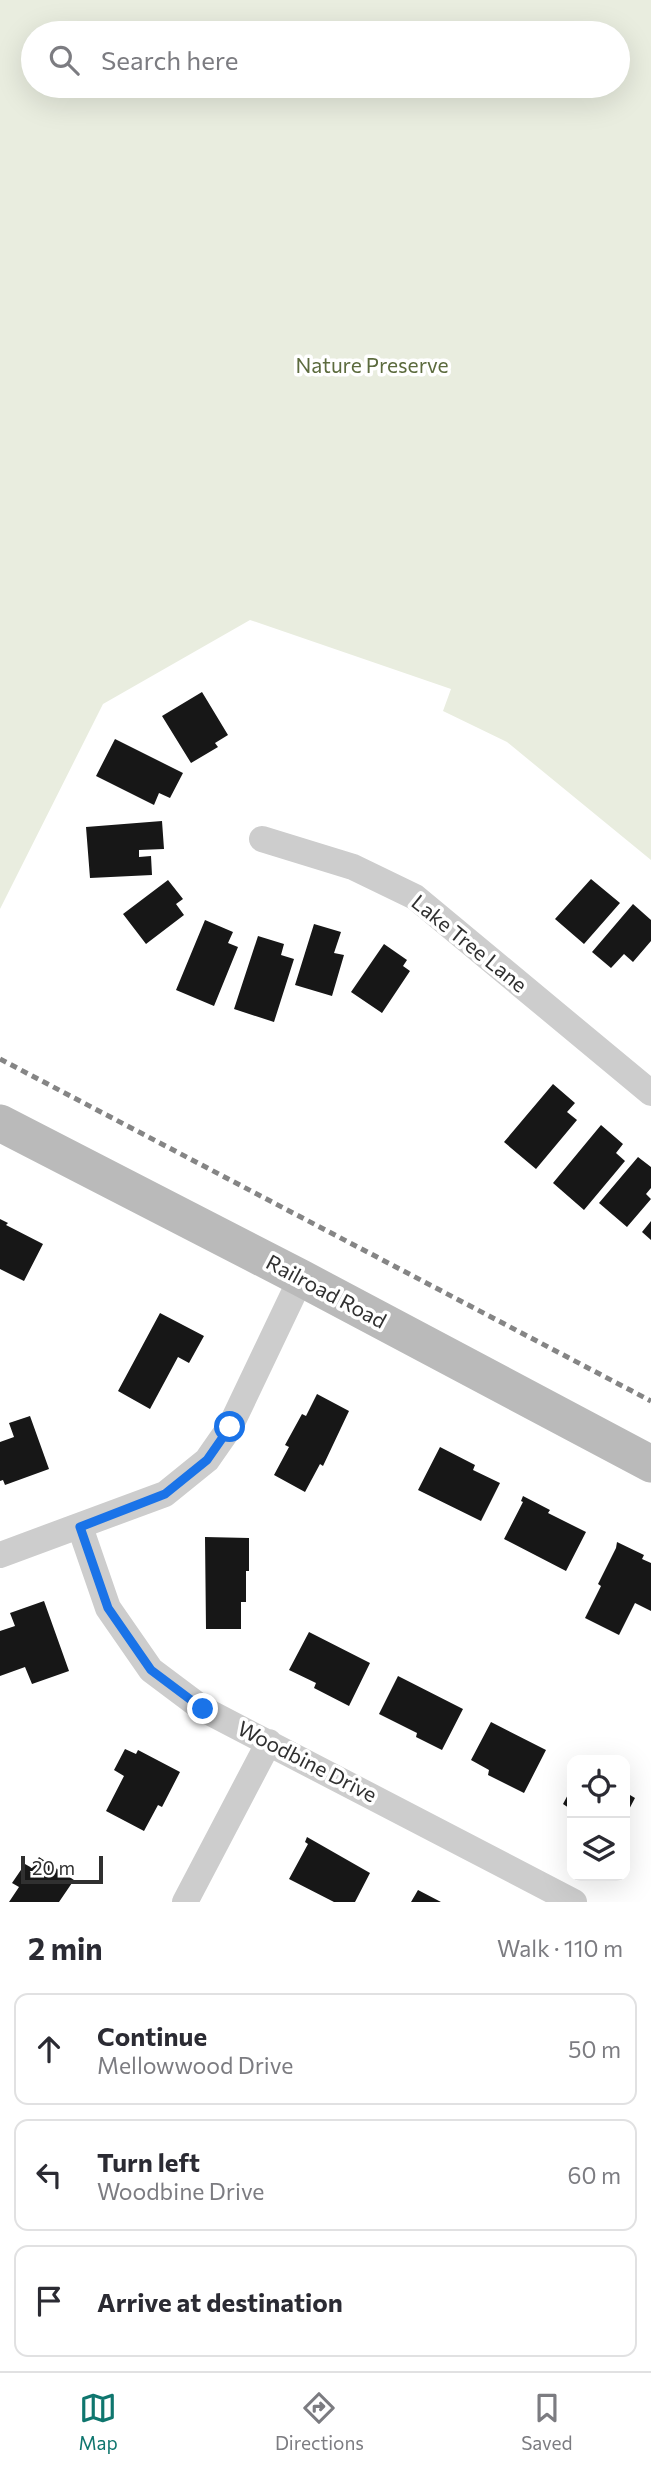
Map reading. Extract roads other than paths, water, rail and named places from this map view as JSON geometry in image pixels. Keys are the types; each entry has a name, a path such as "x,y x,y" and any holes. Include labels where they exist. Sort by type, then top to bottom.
{"street":[{"name":"Lake Tree Lane","path":"262,839 353,867 415,897 651,1093"},
{"name":"Railroad Road","path":"0,1123 301,1278 651,1464"},
{"path":"0,1555 165,1494 207,1460 230,1427 301,1278"},
{"name":"Woodbine Drive","path":"80,1527 108,1608 151,1670 203,1709 574,1902"},
{"path":"185,1902 269,1742"}],"railway":[{"path":"0,1059 651,1401"}],"park label":[{"name":"Nature Preserve","path":"372,366"}]}
